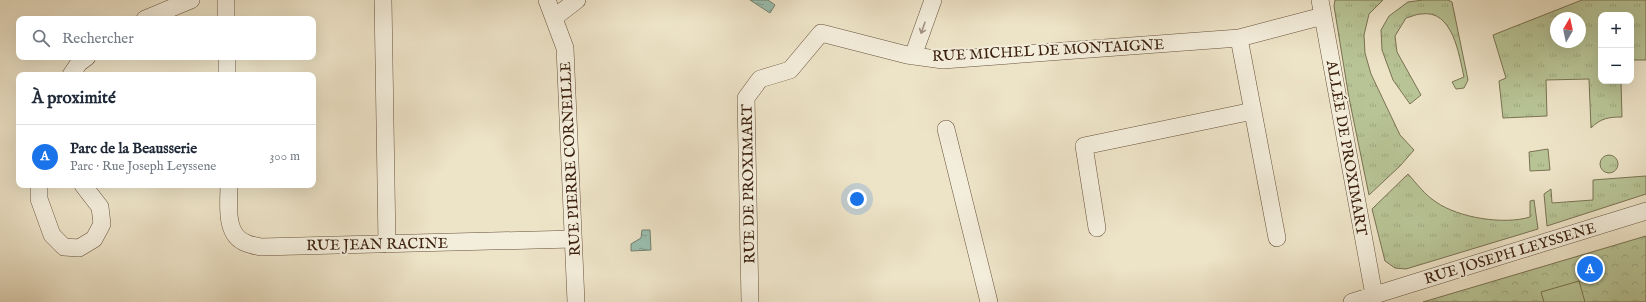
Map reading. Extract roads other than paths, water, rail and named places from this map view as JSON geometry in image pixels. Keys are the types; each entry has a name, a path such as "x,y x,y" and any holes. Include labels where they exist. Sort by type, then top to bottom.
{"street":[{"path":"152,16 191,0"},
{"path":"226,0 226,16"},
{"path":"383,0 387,244"},
{"name":"RUE PIERRE CORNEILLE","path":"548,0 565,48 576,302"},
{"path":"555,17 577,0"},
{"path":"913,56 933,0"},
{"name":"RUE MICHEL DE MONTAIGNE","path":"790,70 821,33 913,56 943,60 1239,38 1322,8"},
{"name":"ALLÉE DE PROXIMART","path":"1322,8 1374,295"},
{"path":"1239,38 1277,238"},
{"path":"73,72 83,60"},
{"path":"227,60 227,72"},
{"name":"RUE DE PROXIMART","path":"750,302 746,98 760,79 790,70"},
{"path":"1097,228 1084,146 1253,111"},
{"path":"946,129 989,302"},
{"path":"39,188 39,199 52,235 64,247 79,248 94,239 102,224 100,207 85,188"},
{"name":"RUE JEAN RACINE","path":"229,188 229,221 234,234 244,243 261,247 573,240"},
{"name":"RUE JOSEPH LEYSSENE","path":"1352,302 1646,211"}],"water":[{"path":"750,0 768,0 775,5 770,13"},
{"path":"642,230 650,230 651,250 631,251 631,244 641,238"}],"place":[{"name":"Parc de la Beausserie","path":"1590,269"}]}
